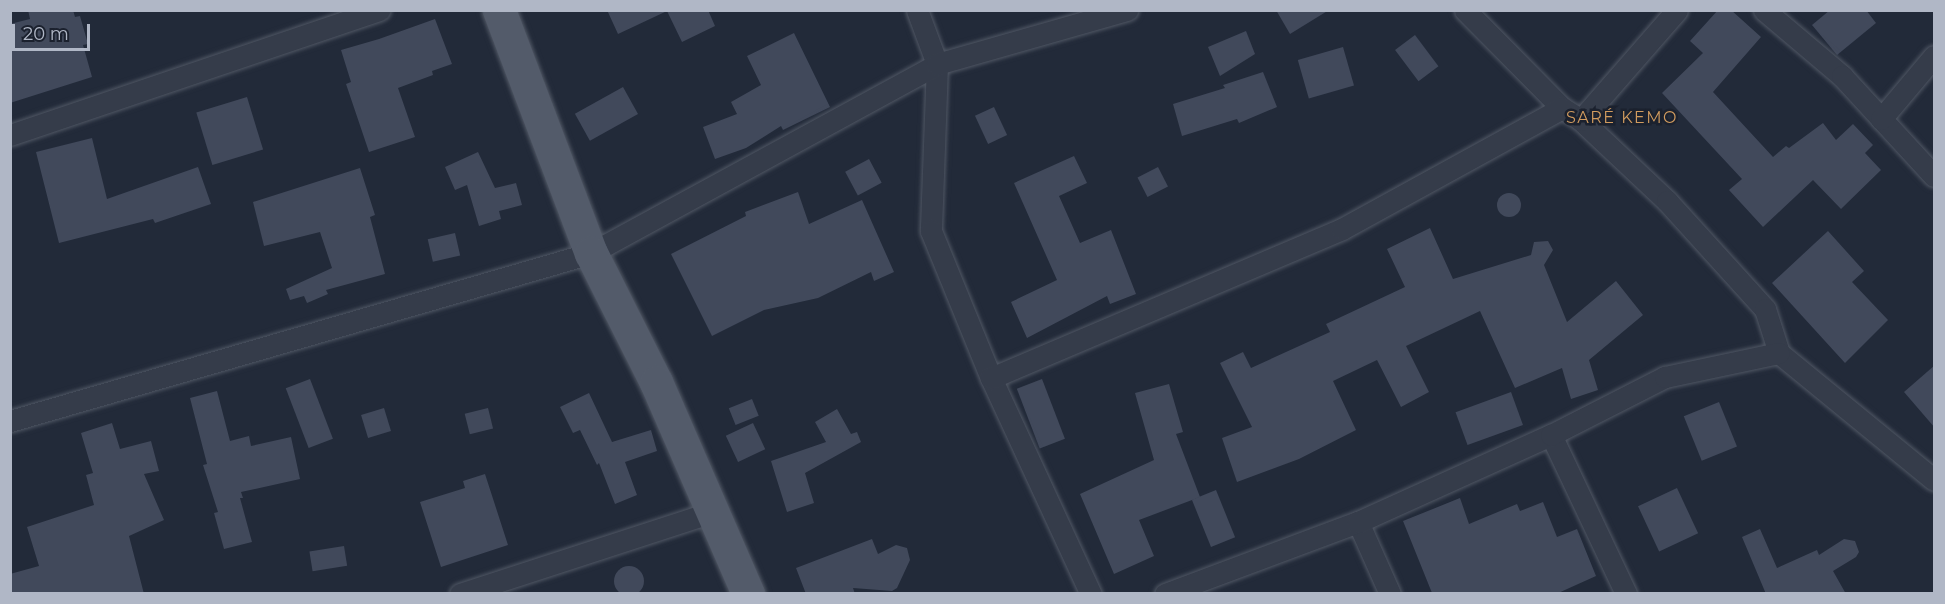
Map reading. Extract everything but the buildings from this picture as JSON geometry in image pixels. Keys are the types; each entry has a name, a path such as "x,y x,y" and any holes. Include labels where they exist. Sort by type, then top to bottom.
{"main road":[{"path":"499,10 591,253 656,382 748,594"}],"street":[{"path":"10,135 379,10"},
{"path":"917,10 937,64 931,231 991,378 1091,594"},
{"path":"10,421 591,253 937,64 1127,10"},
{"path":"1466,10 1562,108 1581,120 1667,201 1765,309 1779,353 1935,480"},
{"path":"1581,120 1677,10"},
{"path":"1764,10 1842,76 1935,176"},
{"path":"1881,119 1935,56"},
{"path":"991,378 1342,228 1562,108"},
{"path":"1164,594 1358,522 1551,435 1665,377 1779,353"},
{"path":"1551,435 1626,594"},
{"path":"460,594 713,512"},
{"path":"1358,522 1389,594"}],"district":[{"name":"SARÉ KEMO","path":"1622,118"}]}
